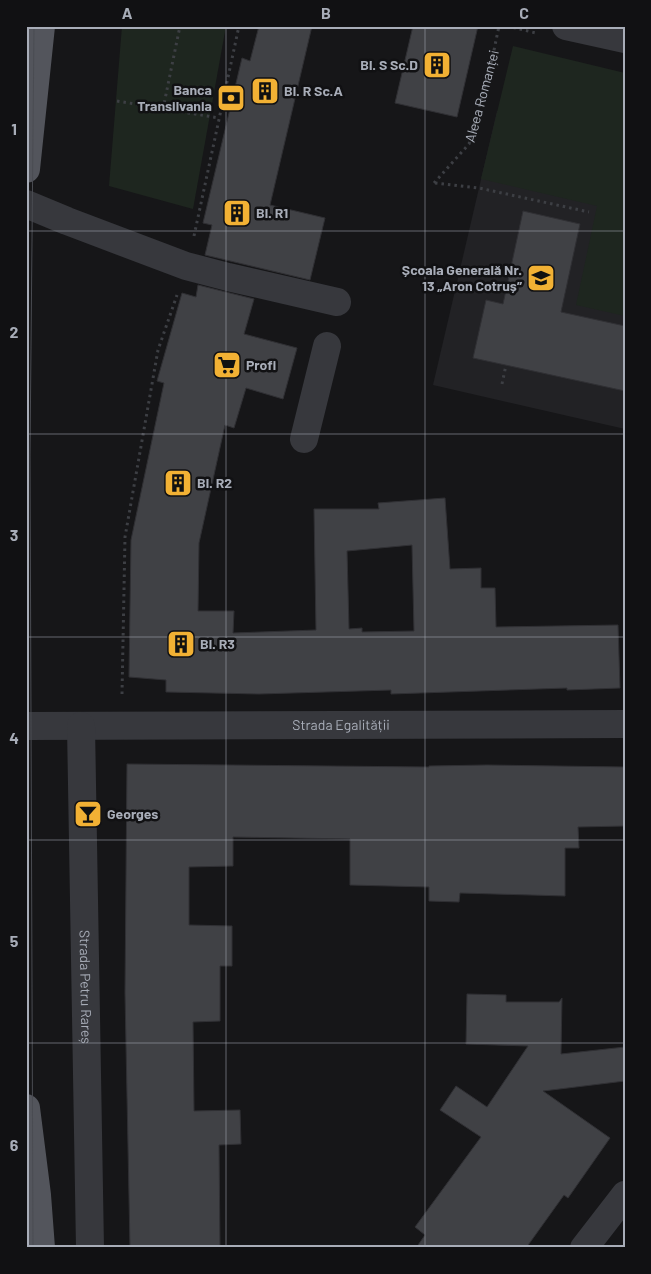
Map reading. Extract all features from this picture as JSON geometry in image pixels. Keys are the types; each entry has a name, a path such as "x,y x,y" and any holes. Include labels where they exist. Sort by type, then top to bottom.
{"main road":[{"path":"26,169 41,26"},
{"path":"26,1108 36,1186 40,1248"}],"street":[{"path":"566,26 625,39"},
{"path":"26,204 186,266 337,302"},
{"path":"304,439 327,346"},
{"name":"Strada Egalității","path":"26,726 625,724"},
{"name":"Strada Petru Rareș","path":"82,726 90,1248"},
{"path":"584,1248 625,1195"}],"path":[{"path":"163,109 180,26"},
{"path":"122,694 125,537 158,350 186,266 239,26"},
{"name":"Aleea Romanței","path":"499,26 469,144 434,183 479,188 589,212"},
{"path":"507,26 536,33"},
{"path":"116,101 219,118"},
{"path":"502,384 506,365"}],"shaded area":[{"path":"122,26 226,26 193,209 109,186"},
{"path":"513,46 625,73 625,316 576,305 597,206 481,179"},
{"name":"Școala Generală Nr. 13 „Aron Cotruș”","path":"625,91 625,429 433,385 497,111"}],"building":[{"path":"259,26 312,26 270,205 325,218 310,280 205,255 212,225 203,223 242,58 250,61"},
{"name":"Bl. S Sc.D","path":"413,26 478,26 457,117 395,103"},
{"path":"523,211 580,224 561,312 625,326 625,391 473,358 486,300 503,304"},
{"path":"198,285 254,299 244,334 297,348 283,399 246,388 234,428 225,425 199,543 198,611 234,611 233,633 316,630 314,509 379,509 378,503 445,498 450,569 481,568 481,588 495,588 496,627 618,625 620,688 391,694 391,690 259,694 166,692 166,680 129,677 131,540 164,383 157,381 182,293 196,297","holes":["412,545 414,631 362,632 362,628 349,629 347,551"]},
{"path":"127,764 625,767 625,826 578,827 579,848 565,848 565,896 460,893 459,902 429,901 429,887 350,885 350,839 233,837 233,866 189,867 189,925 232,926 232,966 220,966 220,1021 193,1022 194,1111 240,1110 241,1144 219,1145 220,1248 130,1248 125,993"},
{"path":"467,994 506,995 506,1002 559,1002 562,998 561,1054 625,1047 625,1081 543,1091 610,1138 568,1198 564,1195 526,1248 416,1248 425,1235 415,1227 481,1137 440,1110 456,1086 487,1107 528,1046 466,1044"}],"tram line":[{"path":"33,1248 30,455 34,26"}],"place":[{"name":"Bl. S Sc.D","path":"437,65"},
{"name":"Bl. R Sc.A","path":"265,91"},
{"name":"Banca Transilvania","path":"231,98"},
{"name":"Bl. R1","path":"237,213"},
{"name":"Școala Generală Nr. 13 „Aron Cotruș”","path":"541,278"},
{"name":"Profi","path":"227,365"},
{"name":"Bl. R2","path":"178,483"},
{"name":"Bl. R3","path":"181,644"},
{"name":"Georges","path":"88,814"}]}
